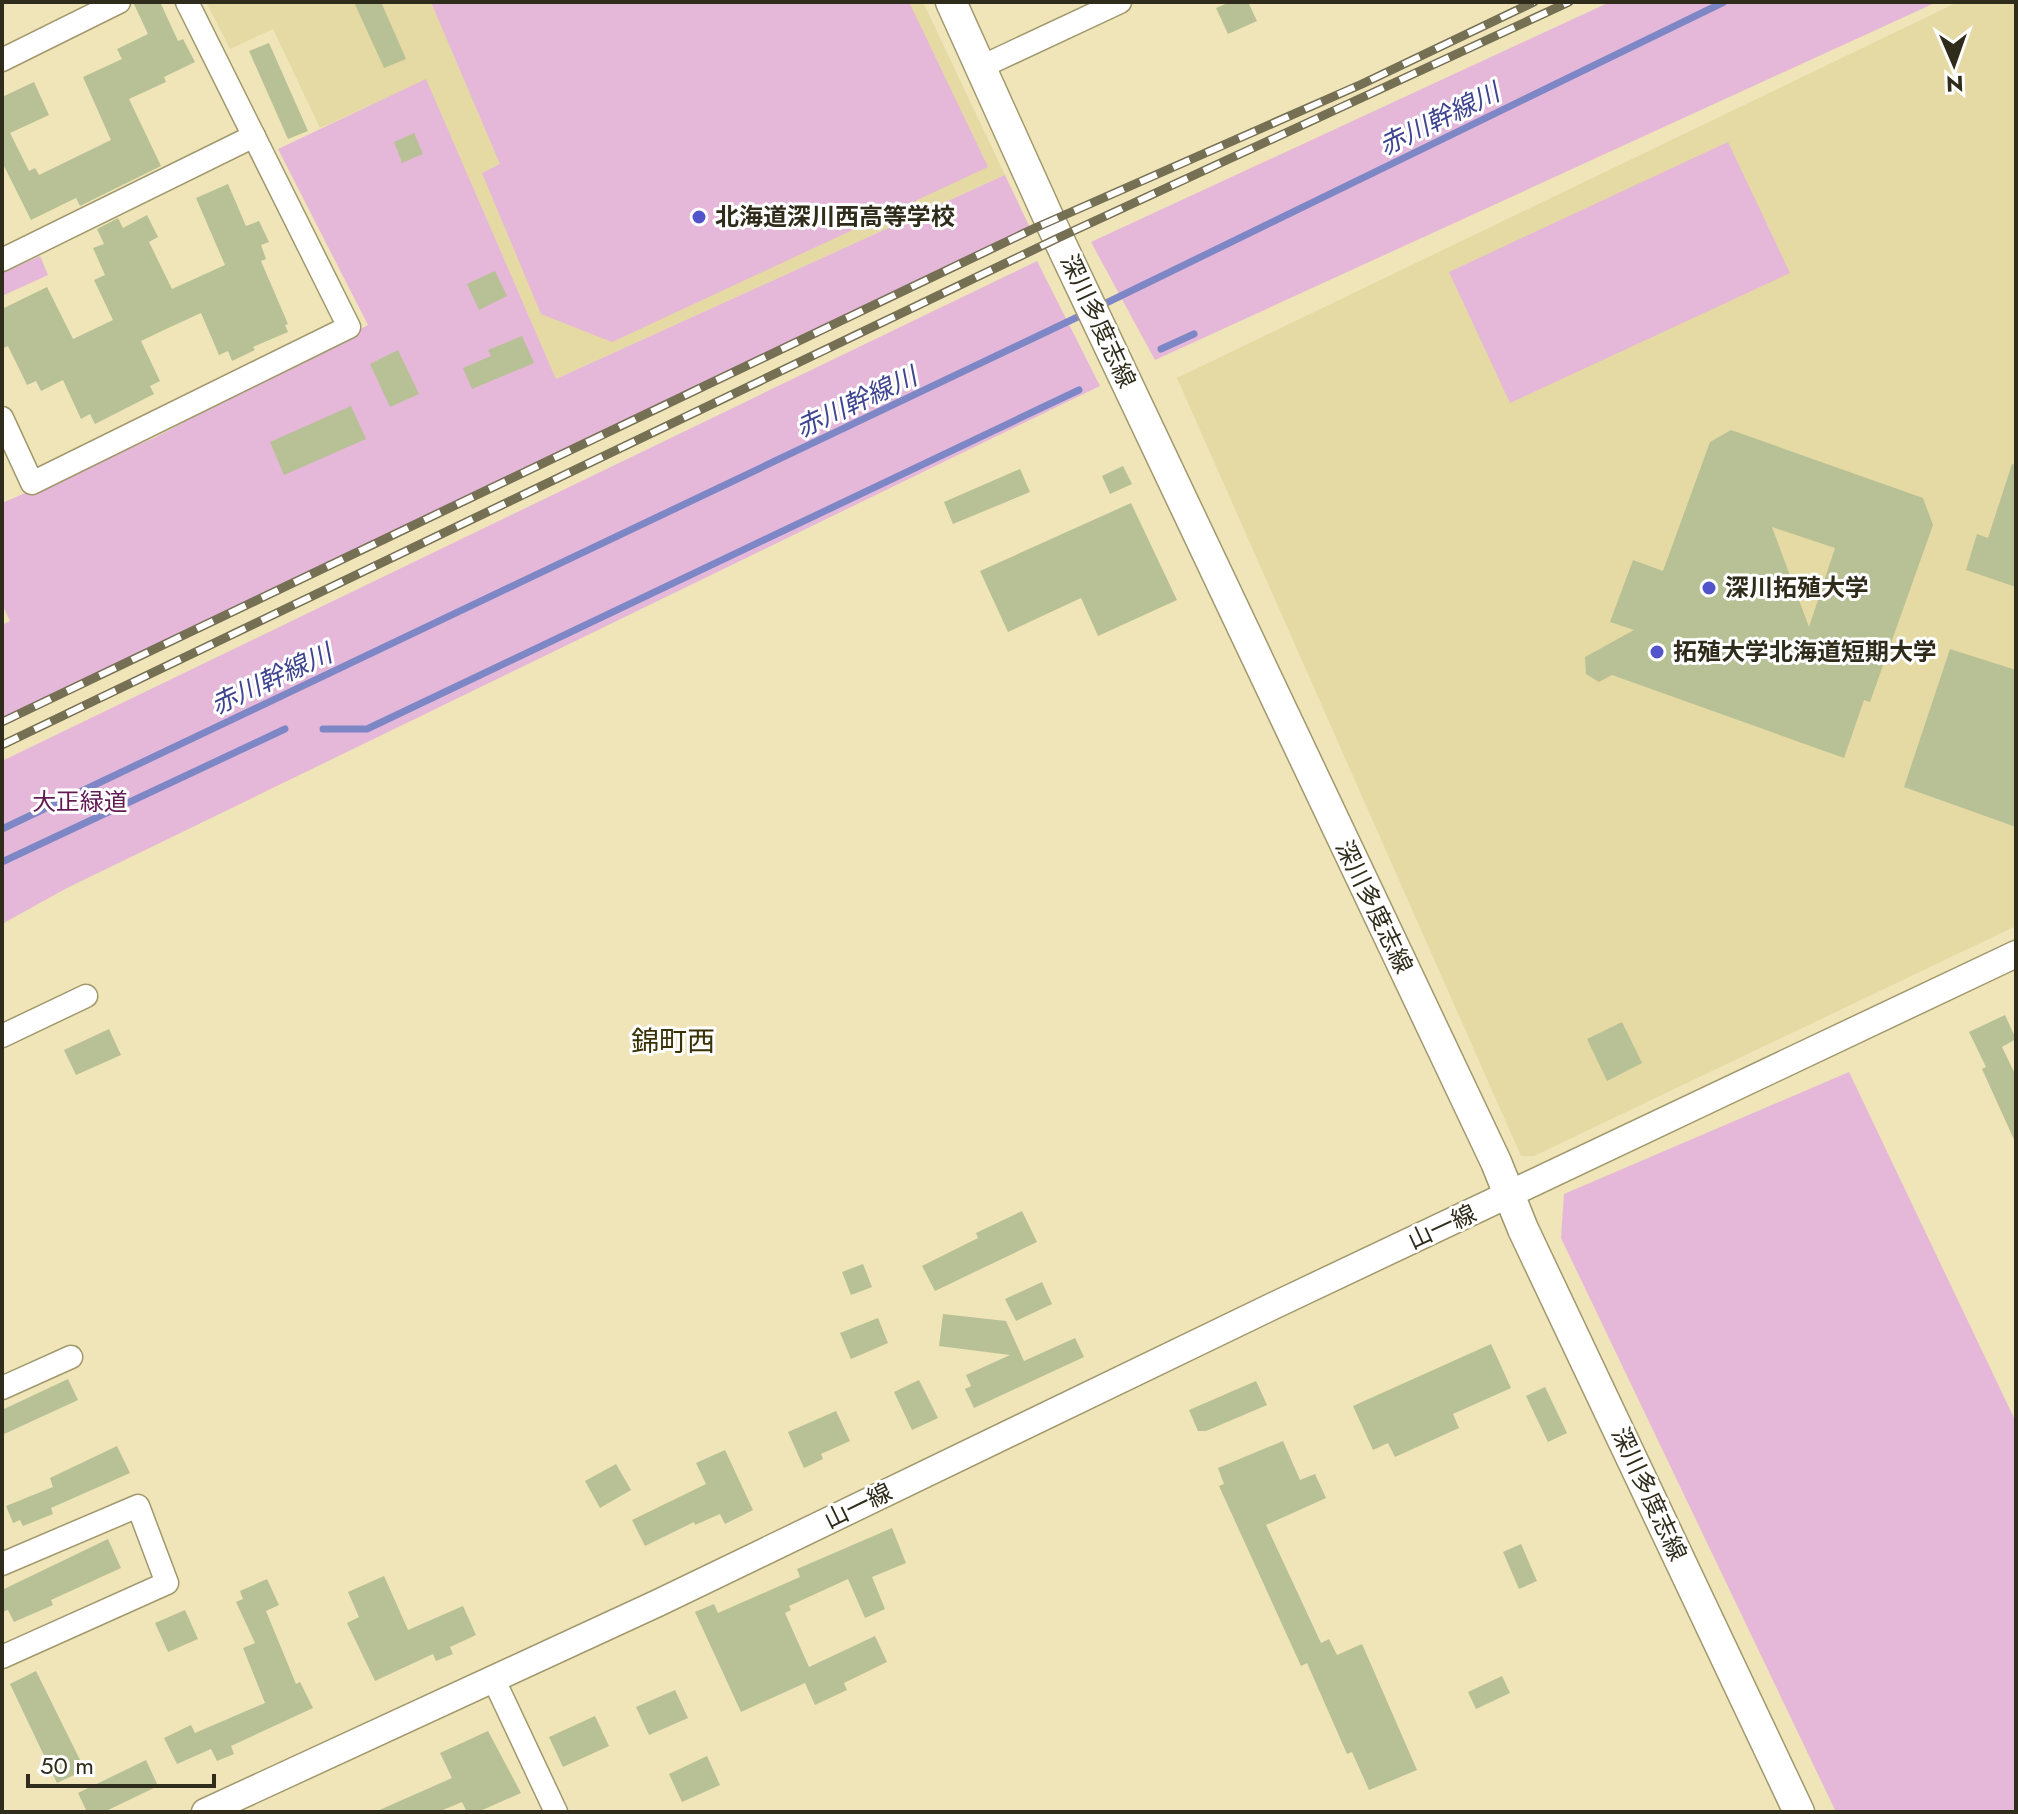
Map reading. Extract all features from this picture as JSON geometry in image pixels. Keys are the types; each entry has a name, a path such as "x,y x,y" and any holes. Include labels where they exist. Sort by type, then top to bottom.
{"main road":[{"name":"深川多度志線","path":"951,2 1054,230 1496,1162 1508,1196 1799,1812"}],"street":[{"path":"2,60 119,2"},
{"path":"2,418 32,483 349,327 187,2"},
{"path":"981,67 1120,2"},
{"path":"2,260 254,136"},
{"name":"山一線","path":"205,1812 658,1603 1273,1306 2016,954"},
{"path":"2,1036 86,996"},
{"path":"2,1388 71,1357"},
{"path":"2,1564 138,1506 167,1583 2,1657"},
{"path":"493,1678 556,1812"}],"shaded area":[{"name":"北海道深川西高等学校","path":"206,2 923,2 1005,175 556,379 426,80 320,128 273,29 230,49"},
{"name":"拓殖大学北海道短期大学","path":"1958,2 2016,2 2016,926 1534,1156 1521,1156 1177,378"}],"green space":[{"name":"北海道深川西高等学校","path":"431,2 909,2 988,167 612,342 541,314 482,173 500,164"},
{"path":"1610,2 1937,2 1155,360 1091,242"},
{"path":"426,79 556,379 1005,175 1033,234 2,722 2,625 10,621 2,604 2,503 154,438 368,325 278,149"},
{"path":"1728,142 1790,273 1510,403 1449,272"},
{"path":"40,256 48,275 2,296 2,273"},
{"name":"大正緑道","path":"1037,261 1100,386 67,888 2,924 2,761"},
{"path":"1849,1072 2016,1422 2016,1812 1836,1812 1561,1238 1564,1194"}],"building":[{"path":"133,2 160,2 178,41 183,39 195,62 164,77 166,82 129,99 161,166 80,206 76,198 31,220 2,162 2,97 34,82 49,115 10,133 29,171 35,168 39,175 111,140 83,77 122,59 117,49 148,34"},
{"path":"354,2 381,2 406,59 384,68"},
{"path":"1230,2 1248,2 1257,21 1228,34 1216,8"},
{"path":"269,43 308,131 288,139 249,51"},
{"path":"414,133 423,154 402,163 394,142"},
{"path":"228,184 246,226 259,221 269,242 261,245 266,259 261,261 288,324 285,325 288,332 253,347 255,350 232,361 228,351 219,355 201,313 166,329 141,341 160,381 150,386 154,394 95,424 90,414 81,419 63,380 41,391 36,381 27,385 8,346 2,349 2,309 47,287 73,339 113,320 94,280 105,275 93,248 104,244 97,229 118,218 123,228 147,215 158,237 149,242 172,289 225,265 196,198"},
{"path":"495,271 507,296 479,310 467,284"},
{"path":"522,336 534,363 472,389 463,368 491,356 488,350"},
{"path":"398,350 419,394 390,407 370,364"},
{"path":"351,406 366,439 284,475 270,442"},
{"name":"深川拓殖大学","path":"1731,430 1923,498 1933,525 1870,702 1864,700 1844,758 1612,675 1599,682 1586,674 1585,657 1634,630 1610,622 1633,560 1663,571 1710,442","holes":["1772,527 1835,548 1809,627"]},
{"path":"2012,464 2016,465 2016,587 1966,570 1977,534 1988,538"},
{"path":"1123,466 1132,484 1110,494 1102,476"},
{"path":"1020,469 1030,492 953,524 944,502"},
{"path":"1131,503 1177,600 1098,636 1081,598 1008,632 980,571"},
{"path":"1950,649 2016,670 2016,827 1904,787"},
{"path":"2005,1015 2016,1039 2002,1047 2016,1076 2016,1144 1969,1032"},
{"path":"1622,1022 1642,1063 1607,1081 1587,1039"},
{"path":"109,1029 121,1055 76,1075 64,1050"},
{"path":"1022,1211 1037,1242 935,1291 922,1266 978,1238 976,1233"},
{"path":"863,1264 872,1287 851,1295 842,1272"},
{"path":"1042,1282 1052,1304 1016,1321 1005,1299"},
{"path":"943,1314 1006,1321 1024,1361 1075,1338 1084,1357 974,1408 965,1389 971,1386 966,1375 1010,1355 939,1346"},
{"path":"878,1318 888,1343 851,1359 840,1333"},
{"path":"1491,1344 1511,1388 1453,1414 1459,1428 1395,1457 1388,1443 1373,1450 1353,1406"},
{"path":"68,1379 78,1400 2,1435 2,1410"},
{"path":"919,1380 938,1418 912,1430 894,1392"},
{"path":"1256,1381 1267,1405 1206,1431 1198,1431 1189,1410"},
{"path":"1545,1387 1567,1433 1548,1442 1526,1396"},
{"path":"836,1411 850,1441 821,1454 823,1459 804,1468 788,1432"},
{"path":"1283,1441 1300,1480 1315,1474 1326,1498 1266,1525 1321,1643 1329,1639 1337,1655 1362,1644 1417,1770 1369,1790 1352,1752 1347,1754 1307,1663 1301,1666 1219,1486 1224,1484 1218,1468"},
{"path":"117,1446 130,1473 51,1508 53,1514 23,1526 20,1520 13,1523 6,1506 53,1487 50,1478"},
{"path":"725,1450 753,1510 725,1524 720,1514 695,1525 694,1522 645,1546 632,1520 706,1484 696,1463"},
{"path":"616,1464 631,1490 600,1508 585,1481"},
{"path":"892,1528 906,1563 872,1577 885,1609 865,1618 848,1579 789,1606 791,1610 785,1613 809,1667 875,1636 887,1662 844,1683 847,1690 815,1705 805,1683 741,1712 695,1612 714,1604 718,1613 800,1577 797,1569"},
{"path":"108,1539 121,1568 51,1600 53,1605 14,1622 8,1610 2,1612 2,1590"},
{"path":"1521,1544 1537,1581 1519,1589 1503,1552"},
{"path":"384,1576 408,1630 463,1606 476,1635 450,1647 453,1654 436,1661 433,1654 375,1681 347,1623 359,1617 348,1592"},
{"path":"267,1579 279,1605 266,1611 296,1684 300,1682 313,1708 231,1746 234,1754 217,1761 211,1749 177,1764 164,1738 191,1725 195,1733 265,1703 243,1648 255,1643 236,1602 243,1599 240,1591"},
{"path":"185,1610 198,1639 168,1652 155,1623"},
{"path":"36,1671 85,1770 57,1783 10,1684"},
{"path":"1502,1676 1510,1693 1476,1709 1468,1692"},
{"path":"675,1690 688,1718 649,1735 636,1707"},
{"path":"595,1716 609,1746 563,1767 549,1737"},
{"path":"488,1731 521,1793 478,1812 467,1812 462,1802 438,1812 375,1812 452,1778 440,1753"},
{"path":"707,1756 720,1785 682,1802 669,1774"},
{"path":"146,1760 158,1786 104,1812 87,1812 78,1793"}],"waterway":[{"name":"赤川幹線川","path":"1100,306 1724,2"},
{"name":"赤川幹線川","path":"2,829 1086,313"},
{"path":"1161,349 1194,334"},
{"path":"323,729 367,729 1079,390"},
{"path":"2,862 285,729"}],"railway":[{"path":"2,722 1035,228 1362,84 1534,2"},
{"path":"2,745 1058,238 1569,2"}],"place":[{"name":"北海道深川西高等学校","path":"699,217"},
{"name":"深川拓殖大学","path":"1709,588"},
{"name":"拓殖大学北海道短期大学","path":"1657,652"}],"district":[{"name":"錦町西","path":"673,1041"}]}
